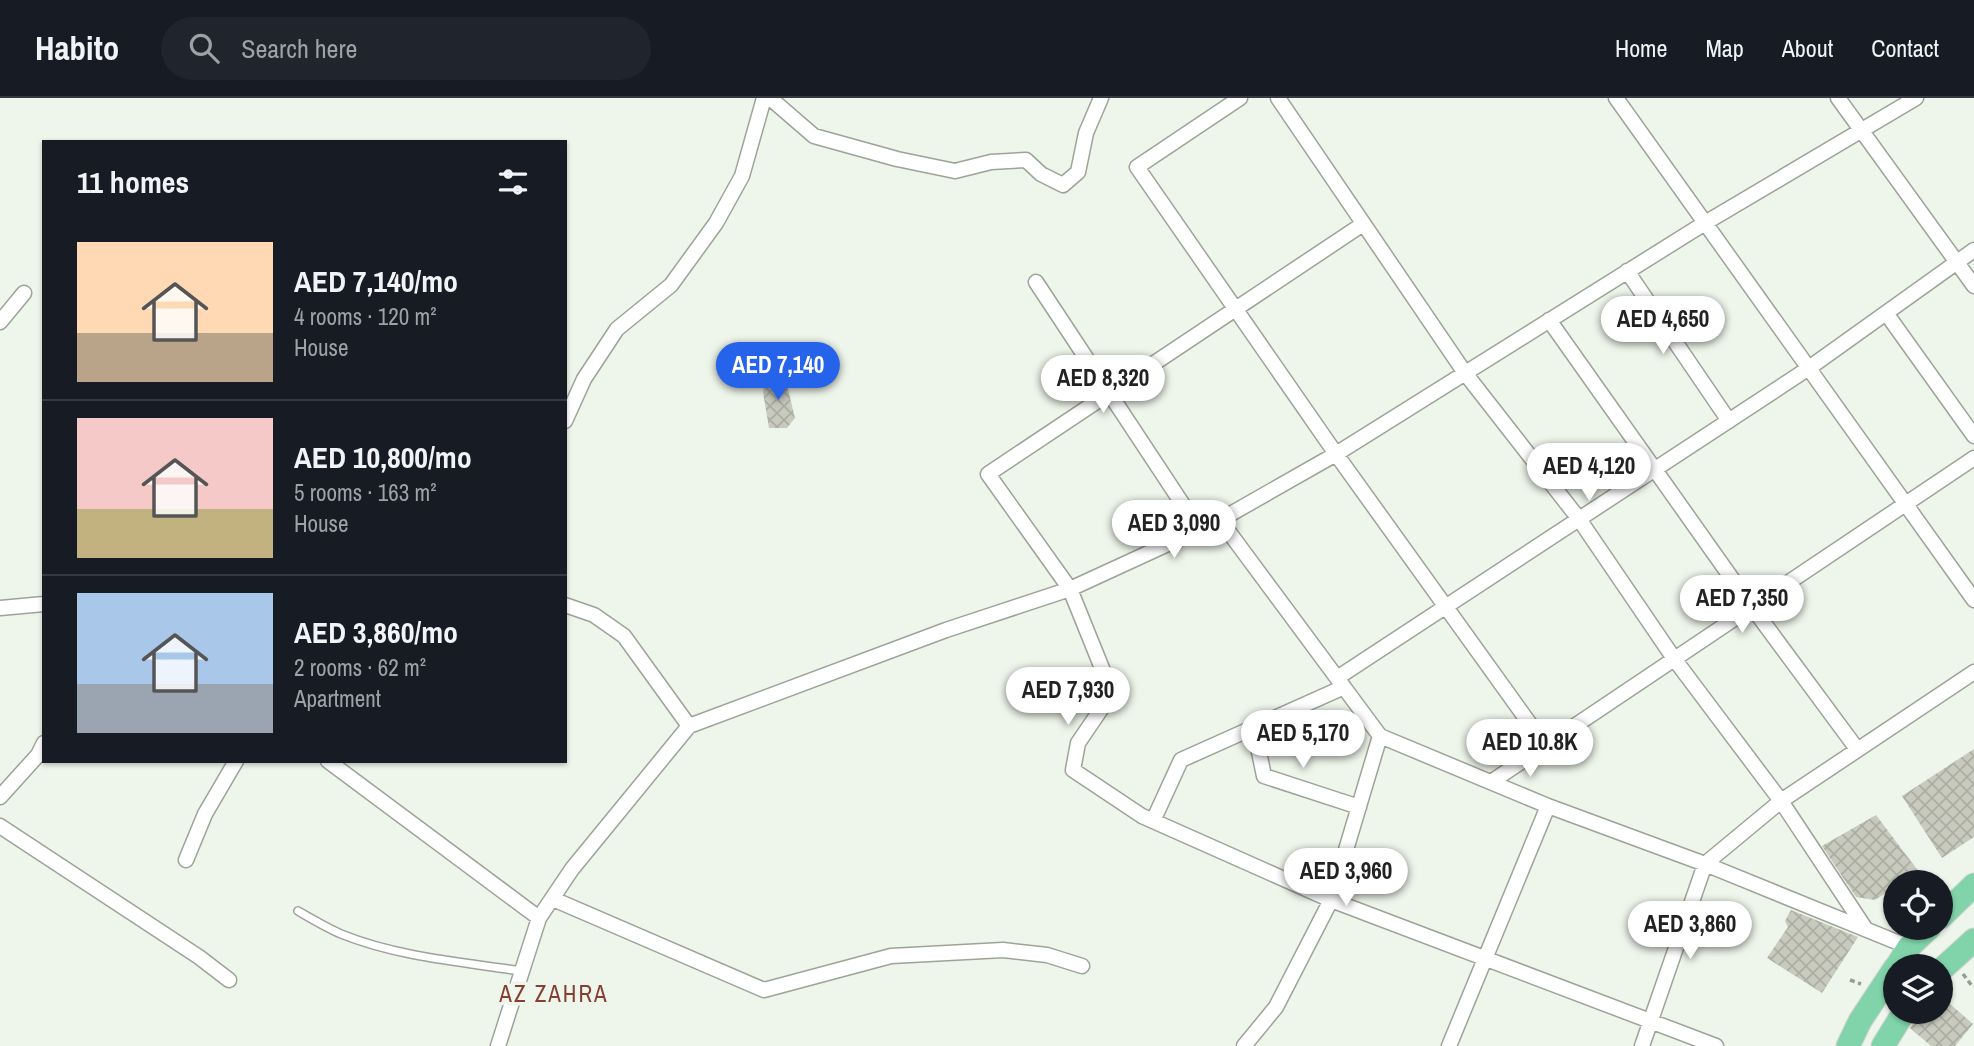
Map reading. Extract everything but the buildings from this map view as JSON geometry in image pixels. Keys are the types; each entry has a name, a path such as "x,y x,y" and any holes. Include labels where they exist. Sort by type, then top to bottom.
{"main road":[{"path":"1953,905 1974,885"},
{"path":"1906,954 1918,940"},
{"path":"1953,959 1974,940"},
{"path":"1848,1046 1860,1021 1883,986"},
{"path":"1883,1046 1897,1024"}],"street":[{"path":"567,417 584,379 617,329 671,285 716,223 742,176 764,98"},
{"path":"770,98 814,136 897,159 955,171 991,162 1026,160 1041,174 1063,185 1078,172 1086,133 1101,98"},
{"path":"1240,98 1137,167 1336,454 1545,745"},
{"path":"1278,98 1465,373 1579,519 1675,660 1781,801 1865,928 1893,954"},
{"path":"1616,98 1974,600"},
{"path":"1838,98 1974,286"},
{"path":"498,1046 539,918 580,859 689,726 946,631 1070,589 1220,520 1336,454 1705,222 1916,98"},
{"path":"1363,224 988,474 1070,589 1112,693 1078,743 1073,770 1142,816 1331,900 1716,1046"},
{"path":"1153,821 1181,760 1254,728 1341,682 1446,606 1809,368 1974,250"},
{"path":"1627,271 1729,421"},
{"path":"1036,282 1199,529"},
{"path":"0,321 24,293"},
{"path":"1886,313 1974,436"},
{"path":"1549,320 1752,607 1857,749"},
{"path":"1490,782 1974,458"},
{"path":"1220,520 1380,736 1548,806 1705,864 1865,928"},
{"path":"0,608 42,604"},
{"path":"567,606 594,615 624,636 689,726"},
{"path":"1642,1046 1705,864 1781,801 1974,672"},
{"path":"1254,728 1264,776 1359,807"},
{"path":"1244,1046 1276,1007 1331,900 1380,736"},
{"path":"0,797 42,747"},
{"path":"186,860 205,814 235,763"},
{"path":"331,763 539,918"},
{"path":"1449,1046 1548,806"},
{"path":"0,826 199,957 229,980"},
{"path":"553,899 764,990 891,956 1003,950 1047,955 1082,966"}],"lane":[{"path":"298,911 340,933 368,943 436,958 522,971"}],"district":[{"name":"AZ ZAHRA","path":"554,993"}]}
